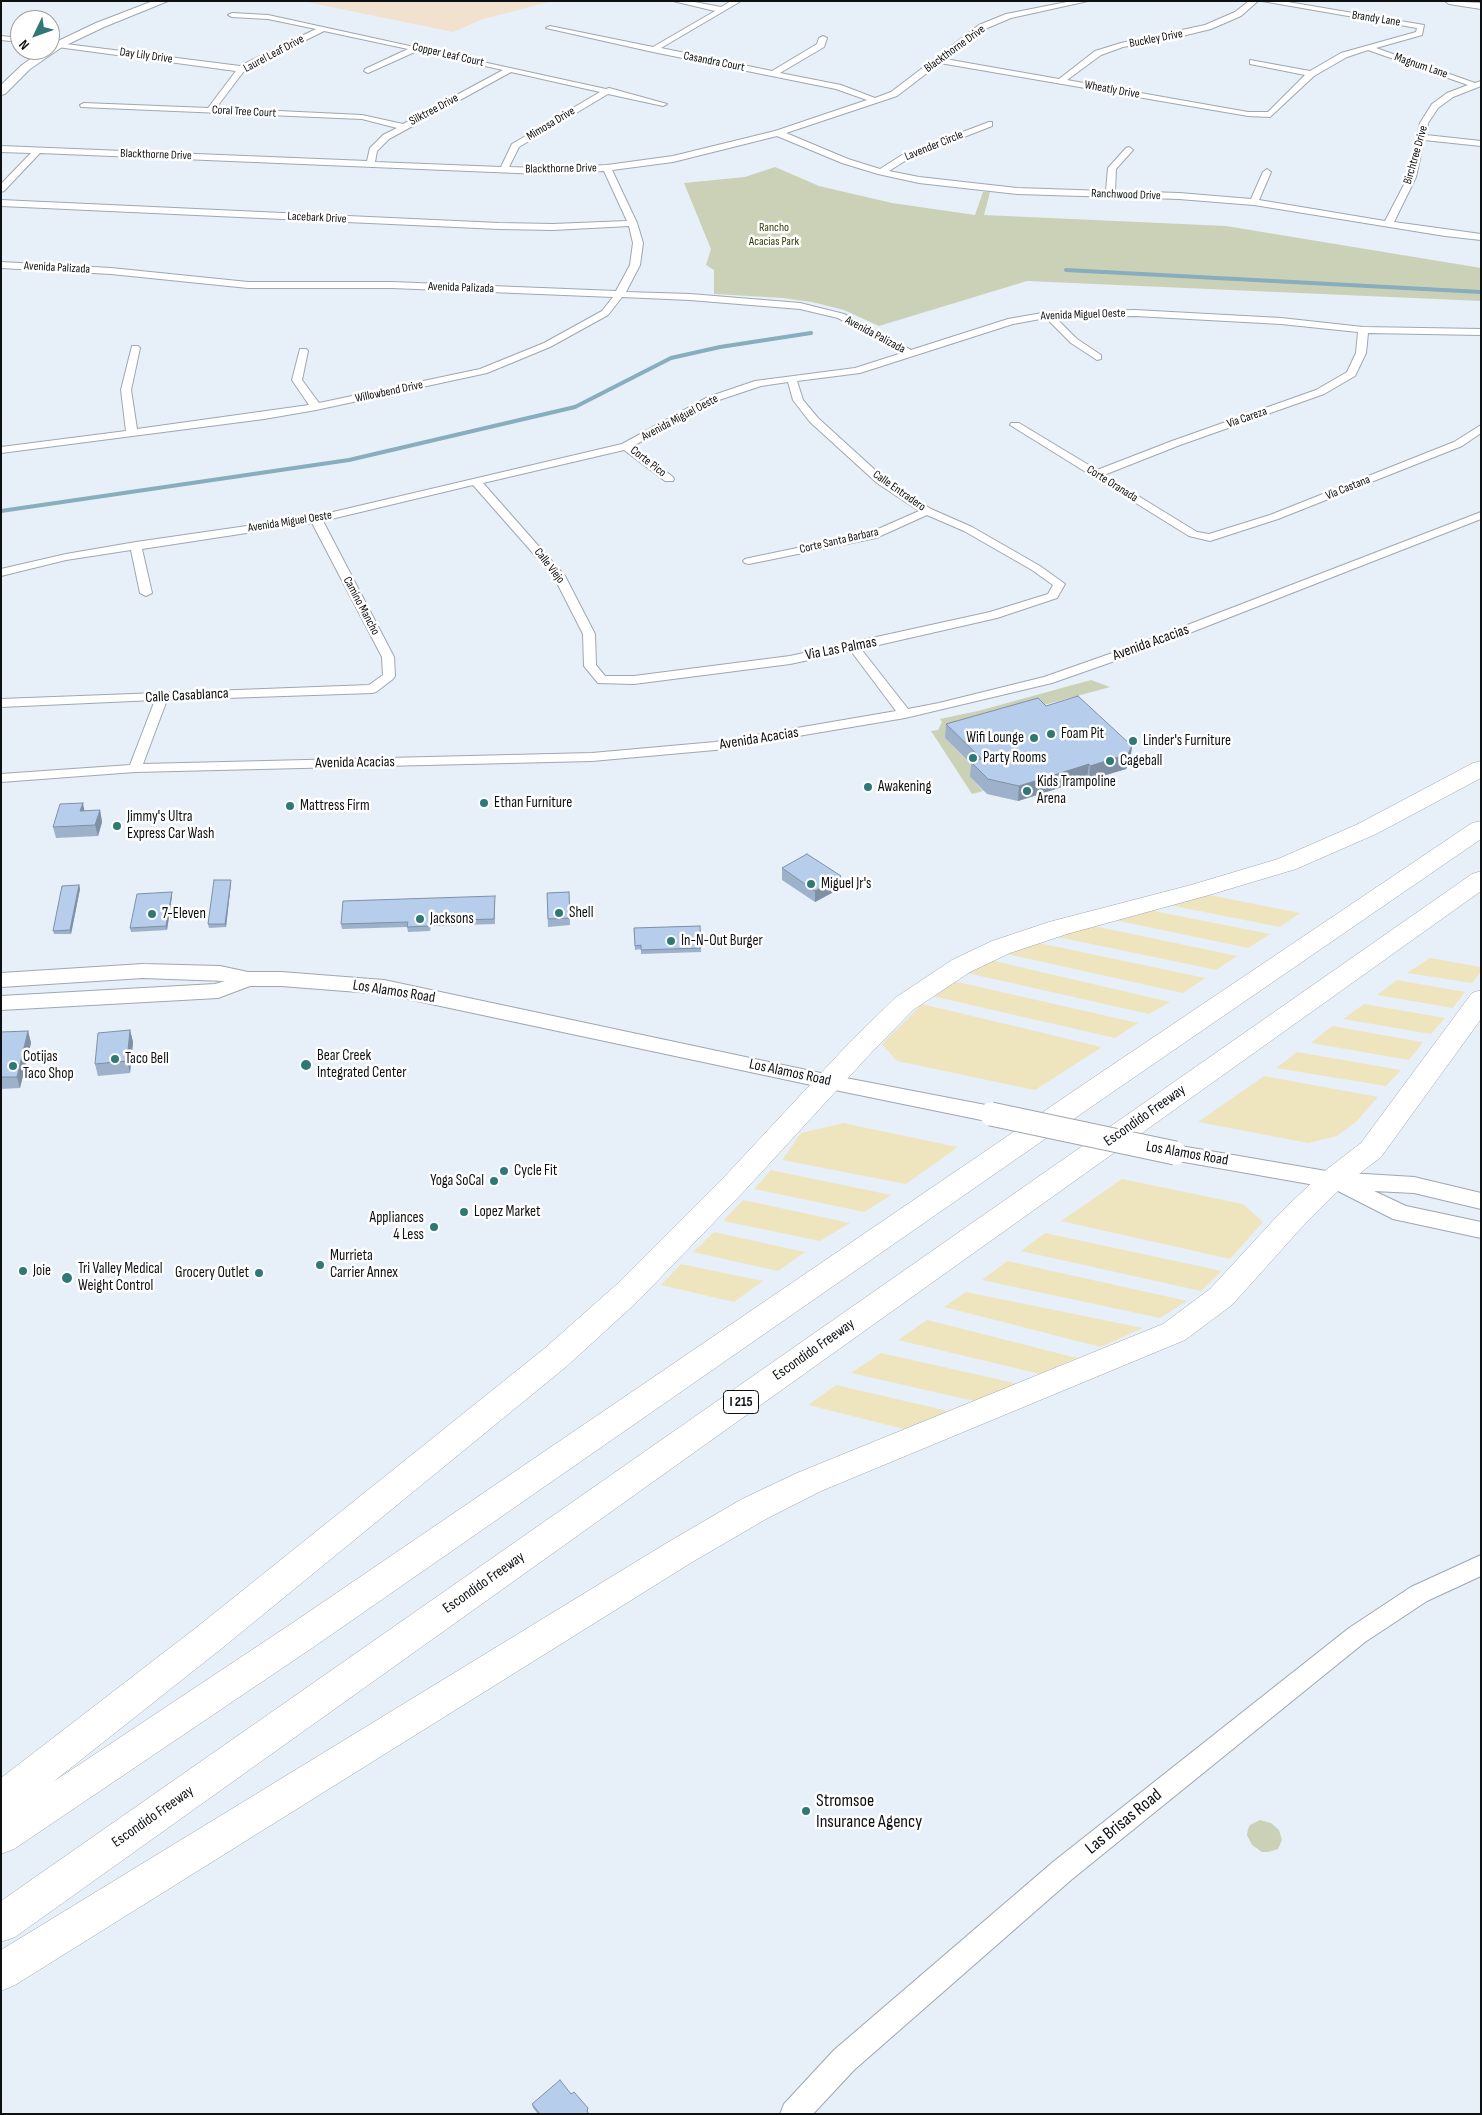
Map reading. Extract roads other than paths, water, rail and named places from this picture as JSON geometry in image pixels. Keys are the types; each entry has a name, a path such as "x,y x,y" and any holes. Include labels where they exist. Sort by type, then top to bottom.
{"highway":[{"path":"1,1800 209,1638 556,1357 640,1279 737,1181 860,1048 904,1004 961,966 1001,947 1058,928 1200,890 1287,864 1367,829 1481,768"},
{"path":"1,1836 303,1635 1094,1091 1481,828"},
{"name":"Escondido Freeway","path":"1,1924 1481,879"},
{"path":"1,1972 538,1642 676,1554 754,1509 809,1482 1174,1332 1221,1297 1292,1219 1332,1180 1371,1150 1481,999"}],"main road":[{"path":"60,42 163,1"},
{"path":"1,92 35,60"},
{"name":"Los Alamos Road","path":"1,980 143,971 220,973 248,979 280,979 384,987 1175,1153 1332,1180 1414,1185 1481,1201"},
{"name":"Los Alamos Road","path":"1,1003 218,992 248,979"},
{"name":"Los Alamos Road","path":"1332,1180 1402,1213 1481,1230"}],"street":[{"path":"677,1 722,10"},
{"path":"653,50 737,1"},
{"name":"Buckley Drive","path":"1061,81 1098,53 1122,45 1182,34 1208,27 1238,14 1254,1"},
{"name":"Brandy Lane","path":"1266,1 1421,27 1420,33 1368,48"},
{"path":"1449,1 1481,6"},
{"path":"1476,1 1481,2"},
{"name":"Blackthorne Drive","path":"1,149 540,171 607,168 673,159 778,133 876,101 894,94 982,27 1035,10 1081,2"},
{"name":"Copper Leaf Court","path":"232,15 268,17 324,28 609,90 662,104"},
{"name":"Laurel Leaf Drive","path":"211,110 241,69 324,28"},
{"name":"Casandra Court","path":"550,28 838,88 876,101"},
{"path":"773,74 821,45 823,38"},
{"name":"Day Lily Drive","path":"60,45 241,69"},
{"path":"368,71 416,48"},
{"path":"1253,62 1311,74 1344,55 1368,48"},
{"name":"Magnum Lane","path":"1368,48 1477,84"},
{"name":"Wheatly Drive","path":"939,60 1248,114 1270,115 1311,74"},
{"name":"Silktree Drive","path":"371,163 374,150 386,137 511,69"},
{"name":"Birchtree Drive","path":"1388,224 1412,177 1424,123 1435,106 1450,94 1477,84"},
{"name":"Mimosa Drive","path":"504,169 515,146 609,90"},
{"name":"Coral Tree Court","path":"84,105 362,117 403,127"},
{"name":"Lavender Circle","path":"881,172 905,157 989,124"},
{"name":"Ranchwood Drive","path":"778,133 845,161 881,172 919,180 964,186 1178,196 1254,202 1481,237"},
{"path":"1422,137 1481,144"},
{"path":"1,188 37,150"},
{"path":"1110,194 1112,168 1129,150"},
{"name":"Willowbend Drive","path":"1,450 264,416 316,407 483,371 518,359 548,345 605,313 619,295 635,265 638,243 633,222 607,168"},
{"path":"1254,202 1268,172"},
{"name":"Lacebark Drive","path":"1,203 499,226 553,227 633,222"},
{"name":"Avenida Palizada","path":"1,265 111,271 248,285 392,285 690,297 800,306 841,316 911,354"},
{"name":"Avenida Miguel Oeste","path":"1,573 66,557 136,545 316,520 626,446 712,398 759,383 856,371 1011,321 1048,315 1134,313 1282,322 1363,330 1481,332"},
{"path":"1048,315 1074,341 1097,357"},
{"name":"Via Careza","path":"1097,474 1176,442 1320,392 1351,374 1361,353 1363,330"},
{"path":"132,434 126,390 135,348"},
{"path":"303,351 297,380 316,407"},
{"name":"Calle Entradero","path":"792,380 798,400 814,420 880,481 927,511 968,530 1036,568"},
{"name":"Corte Oranada","path":"1015,425 1097,474 1178,526 1193,534 1210,538"},
{"name":"Via Castana","path":"1210,538 1274,517 1458,444 1481,428"},
{"name":"Corte Pico","path":"626,446 669,479"},
{"name":"Calle Viejo","path":"476,482 560,576 589,634 590,666"},
{"name":"Corte Santa Barbara","path":"748,561 872,536 927,511"},
{"name":"Avenida Acacias","path":"1,778 135,768 592,757 715,746 905,714 1048,680 1142,647 1481,515"},
{"name":"Camino Mancho","path":"316,520 388,657 390,676 372,689"},
{"path":"136,545 146,592"},
{"name":"Via Las Palmas","path":"590,666 602,680 634,680 790,660 854,646 993,615 1053,596 1059,584 1036,568"},
{"path":"854,646 905,714"},
{"name":"Calle Casablanca","path":"1,704 372,689"},
{"path":"135,768 162,697"},
{"name":"Las Brisas Road","path":"794,2114 844,2060 1062,1871 1357,1635 1419,1594 1481,1565"}],"waterway":[{"path":"1066,270 1481,292"},
{"path":"1,511 349,460 575,407 671,358 720,347 811,333"}],"place":[{"name":"Foam Pit","path":"1051,734"},
{"name":"Wifi Lounge","path":"1034,738"},
{"name":"Linder's Furniture","path":"1133,741"},
{"name":"Party Rooms","path":"973,758"},
{"name":"Cageball","path":"1110,761"},
{"name":"Awakening","path":"868,787"},
{"name":"Kids Trampoline Arena","path":"1027,791"},
{"name":"Ethan Furniture","path":"484,803"},
{"name":"Mattress Firm","path":"290,806"},
{"name":"Jimmy's Ultra Express Car Wash","path":"117,826"},
{"name":"Miguel Jr's","path":"811,884"},
{"name":"Shell","path":"559,913"},
{"name":"7-Eleven","path":"152,914"},
{"name":"Jacksons","path":"420,919"},
{"name":"In-N-Out Burger","path":"671,941"},
{"name":"Taco Bell","path":"115,1059"},
{"name":"Bear Creek Integrated Center","path":"306,1065"},
{"name":"Cotijas Taco Shop","path":"13,1066"},
{"name":"Cycle Fit","path":"504,1171"},
{"name":"Yoga SoCal","path":"494,1181"},
{"name":"Lopez Market","path":"464,1212"},
{"name":"Appliances 4 Less","path":"434,1227"},
{"name":"Murrieta Carrier Annex","path":"320,1265"},
{"name":"Joie","path":"23,1271"},
{"name":"Grocery Outlet","path":"259,1273"},
{"name":"Tri Valley Medical Weight Control","path":"67,1278"},
{"name":"Stromsoe Insurance Agency","path":"806,1811"}],"park label":[{"name":"Rancho Acacias Park","path":"774,235"}]}
